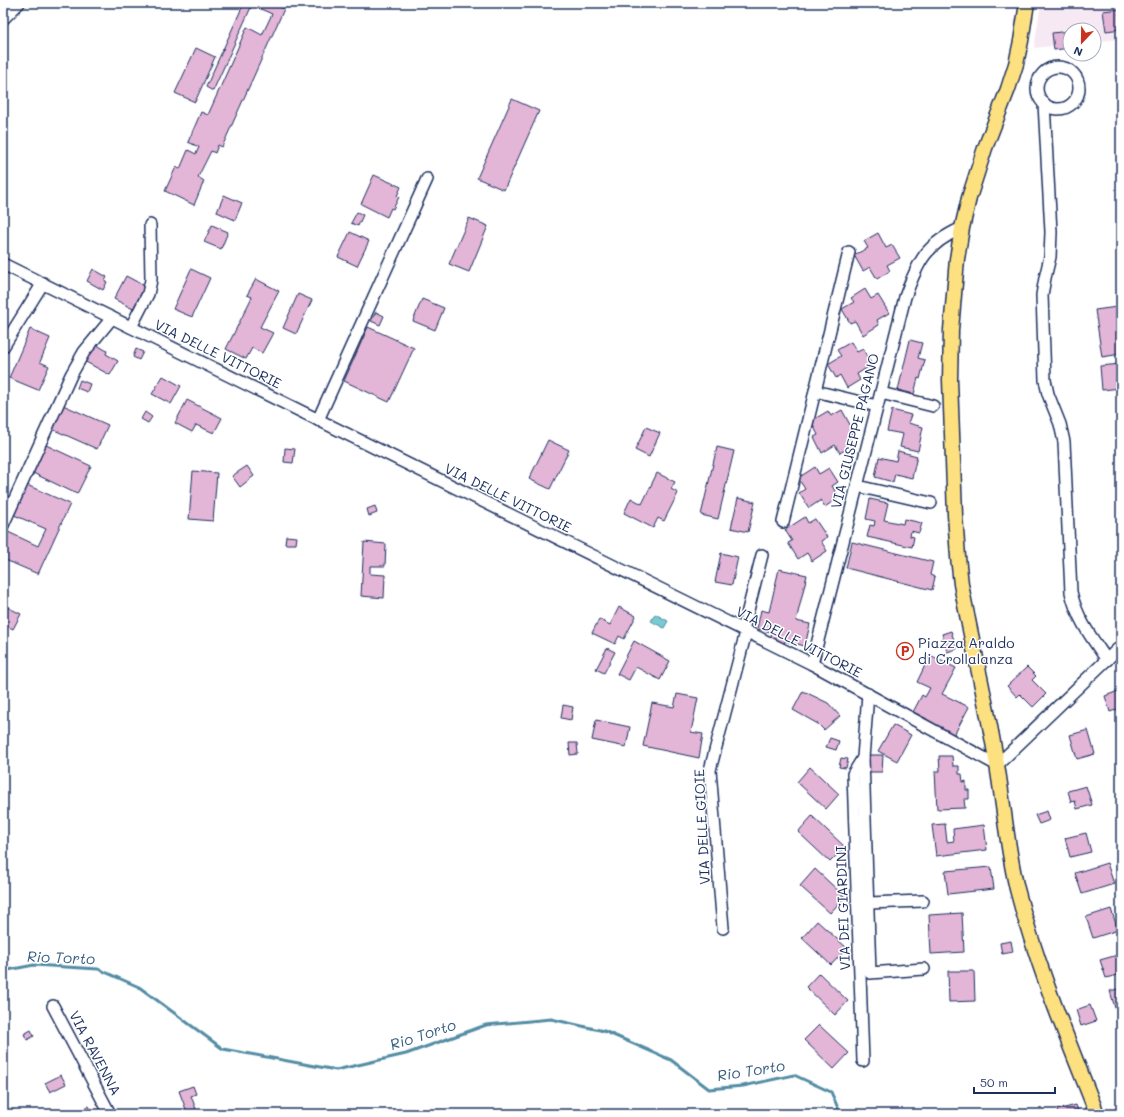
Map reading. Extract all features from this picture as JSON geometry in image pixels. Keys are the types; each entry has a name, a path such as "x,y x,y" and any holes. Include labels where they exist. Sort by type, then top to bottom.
{"main road":[{"path":"1028,3 1016,64 983,156 962,228 951,330 950,362 950,398 956,531 959,572 997,765 1009,852 1017,890 1033,946 1048,989 1097,1114"}],"street":[{"path":"3,19 19,3"},
{"path":"1044,103 1051,232 1050,257 1042,295 1046,384 1051,403 1061,428 1064,442 1071,592 1075,608 1082,624 1107,660"},
{"path":"318,420 427,179"},
{"path":"132,327 148,294 151,280 150,225"},
{"name":"VIA GIUSEPPE PAGANO","path":"812,664 905,298 918,266 927,251 945,236 962,228"},
{"path":"783,522 849,252"},
{"name":"VIA DELLE VITTORIE","path":"3,264 812,664 997,765"},
{"path":"3,347 43,283"},
{"path":"3,525 74,369 84,352 112,318"},
{"path":"815,391 878,406"},
{"path":"881,393 933,406"},
{"path":"857,486 931,503"},
{"name":"VIA DELLE GIOIE","path":"723,928 710,770 745,631 762,555"},
{"path":"997,765 1121,646"},
{"name":"VIA DEI GIARDINI","path":"868,694 863,758 870,973 924,969"},
{"name":"VIA DEI GIARDINI","path":"863,758 853,774 863,1061"},
{"path":"868,903 923,901"},
{"name":"VIA RAVENNA","path":"53,1006 110,1114"}],"shaded area":[{"path":"1041,3 1121,3 1121,39 1102,41 1102,22 1062,22 1062,45 1034,48"}],"water":[{"path":"655,614 668,621 664,628 651,621"}],"building":[{"path":"244,3 271,3 284,9 222,147 218,145 215,153 211,151 198,177 204,181 194,205 165,191 176,167 180,169 188,150 196,154 199,147 188,142 201,112 208,115 247,27 262,35 272,14 252,5 213,91 206,87"},
{"path":"1121,9 1121,29 1106,31 1103,11"},
{"path":"1062,32 1062,49 1054,50 1052,33"},
{"path":"196,48 215,57 195,102 175,93"},
{"path":"512,99 539,111 504,190 477,178"},
{"path":"374,175 401,187 397,196 399,197 393,209 391,208 387,217 361,204"},
{"path":"224,195 242,203 235,220 217,212"},
{"path":"357,212 363,215 358,226 351,223"},
{"path":"469,218 488,226 469,272 449,264"},
{"path":"212,225 228,232 221,249 204,242"},
{"path":"350,232 369,241 357,266 338,257"},
{"path":"878,233 886,248 892,245 900,258 887,265 890,271 877,279 870,267 863,271 854,255 868,248 864,241"},
{"path":"93,269 107,277 105,281 107,282 103,290 87,281"},
{"path":"191,269 210,278 192,317 173,309"},
{"path":"126,276 145,286 133,309 114,299"},
{"path":"256,279 279,291 260,327 273,333 262,353 252,348 246,359 226,349 252,297 247,295"},
{"path":"865,289 871,299 878,295 889,313 877,320 879,325 863,335 855,321 850,323 842,309 854,302 851,298"},
{"path":"298,294 312,300 296,334 283,328"},
{"path":"422,299 444,308 435,330 413,321"},
{"path":"1117,307 1121,325 1121,354 1102,357 1095,310"},
{"path":"376,312 384,316 380,325 371,321"},
{"path":"368,327 414,348 389,402 344,381"},
{"path":"30,329 50,338 40,362 49,366 38,390 9,378"},
{"path":"910,340 922,343 918,358 925,360 914,394 898,390"},
{"path":"851,342 857,352 863,349 872,365 857,374 860,380 847,388 840,375 836,378 828,364 841,356 837,350"},
{"path":"94,343 107,351 106,354 118,361 110,375 84,361"},
{"path":"136,349 143,352 139,360 133,357"},
{"path":"1121,364 1121,388 1102,390 1100,366"},
{"path":"163,376 181,386 171,404 152,394"},
{"path":"80,380 90,384 87,392 77,388"},
{"path":"187,400 222,418 214,433 196,425 192,432 175,423"},
{"path":"63,405 108,425 97,449 52,429"},
{"path":"842,410 854,432 848,435 854,444 840,453 835,445 822,453 814,437 818,435 811,421 828,411 831,416"},
{"path":"892,410 911,415 908,423 923,427 918,451 900,447 903,434 887,431"},
{"path":"145,412 152,417 148,423 141,419"},
{"path":"646,427 660,433 649,457 635,450"},
{"path":"548,440 569,450 550,489 529,479"},
{"path":"46,445 91,466 77,494 33,473"},
{"path":"717,447 734,451 718,519 701,515"},
{"path":"285,448 295,449 293,463 284,462"},
{"path":"898,451 917,456 912,478 895,474 893,482 875,477 879,457 896,461"},
{"path":"247,466 254,476 240,487 232,476"},
{"path":"815,467 819,474 829,468 838,482 832,486 839,497 825,507 821,500 809,508 799,493 805,489 798,478"},
{"path":"193,471 217,473 213,521 189,519"},
{"path":"657,473 675,482 671,489 678,493 664,521 658,518 653,528 624,513 631,498 642,504"},
{"path":"27,485 70,504 38,574 3,559 3,538 6,531 38,546 46,529 14,515"},
{"path":"738,498 755,502 748,532 731,528"},
{"path":"870,499 888,503 884,520 903,524 904,519 922,523 919,533 911,531 910,536 914,537 912,547 867,537 870,525 874,526 875,521 866,519"},
{"path":"375,506 377,513 369,516 367,509"},
{"path":"805,517 808,523 815,519 827,537 821,541 827,551 812,561 807,553 798,559 788,543 792,541 785,530"},
{"path":"286,536 297,537 296,544 285,544"},
{"path":"364,542 386,544 385,566 370,566 370,574 385,575 384,598 361,596"},
{"path":"852,542 933,562 930,575 935,577 932,590 846,568"},
{"path":"721,553 738,557 732,585 715,582"},
{"path":"779,569 807,575 796,621 810,624 805,646 785,641 784,644 770,640 772,632 757,629 761,610 769,612"},
{"path":"3,605 21,614 13,629 3,624"},
{"path":"619,607 636,616 624,639 619,636 615,644 592,633 599,619 610,625"},
{"path":"951,631 957,649 947,652 942,634"},
{"path":"634,641 670,661 660,680 636,667 629,680 617,674"},
{"path":"607,648 615,652 604,673 596,669"},
{"path":"930,655 956,668 942,694 969,707 954,735 926,721 927,719 913,712 922,695 925,697 930,688 917,682"},
{"path":"1027,667 1036,676 1032,680 1046,694 1033,707 1020,694 1017,697 1007,686"},
{"path":"1121,690 1121,708 1110,712 1105,696"},
{"path":"803,691 828,703 840,716 824,730 818,724 793,710"},
{"path":"677,694 698,698 691,732 703,734 699,758 643,746 652,703 674,707"},
{"path":"563,705 573,707 571,720 561,718"},
{"path":"596,720 630,727 626,747 592,740"},
{"path":"893,725 911,735 897,761 878,751"},
{"path":"1088,730 1095,754 1077,759 1070,735"},
{"path":"830,738 839,741 836,750 826,747"},
{"path":"569,743 577,743 578,754 570,755"},
{"path":"867,755 883,755 882,772 866,772"},
{"path":"939,756 952,756 953,766 959,766 959,774 962,774 963,782 966,781 966,790 969,790 969,799 964,799 965,808 937,809 935,771 940,771"},
{"path":"841,758 848,759 846,768 839,767"},
{"path":"810,767 839,794 826,809 797,782"},
{"path":"1086,786 1092,805 1077,809 1075,801 1071,802 1068,791"},
{"path":"1047,811 1050,820 1039,824 1035,815"},
{"path":"812,816 845,847 830,862 798,832"},
{"path":"945,824 947,842 954,841 953,829 984,825 987,850 936,856 932,825"},
{"path":"1086,833 1091,852 1070,857 1065,838"},
{"path":"1107,863 1114,884 1082,894 1075,873"},
{"path":"991,867 994,889 948,894 945,871"},
{"path":"815,869 845,897 830,913 800,886"},
{"path":"1111,909 1118,930 1093,938 1086,917"},
{"path":"962,913 964,952 931,954 929,915"},
{"path":"817,921 847,948 831,965 802,938"},
{"path":"1011,941 1013,952 1002,954 1000,943"},
{"path":"1121,954 1121,974 1106,978 1100,960"},
{"path":"948,971 974,971 975,1001 949,1002"},
{"path":"819,973 848,1001 835,1015 806,987"},
{"path":"1121,988 1121,1014 1117,1015 1110,991"},
{"path":"1090,1005 1096,1021 1081,1026 1076,1010"},
{"path":"819,1025 849,1053 834,1069 804,1040"},
{"path":"31,1030 34,1036 27,1040 24,1034"},
{"path":"61,1075 66,1084 50,1092 45,1083"},
{"path":"193,1086 196,1094 191,1096 196,1109 187,1112 179,1091"},
{"path":"1076,1105 1079,1114 1058,1114 1057,1110"},
{"path":"89,1106 93,1114 71,1114"},
{"path":"14,1110 16,1114 6,1114 6,1113"}],"waterway":[{"name":"Rio Torto","path":"3,971 34,965 98,969 139,987 223,1049 336,1070 406,1054 486,1025 551,1019 604,1031 671,1060 709,1089 743,1086 794,1075 831,1092 838,1108 836,1114"}],"place":[{"name":"Piazza Araldo di Crollalanza","path":"905,651"}]}
